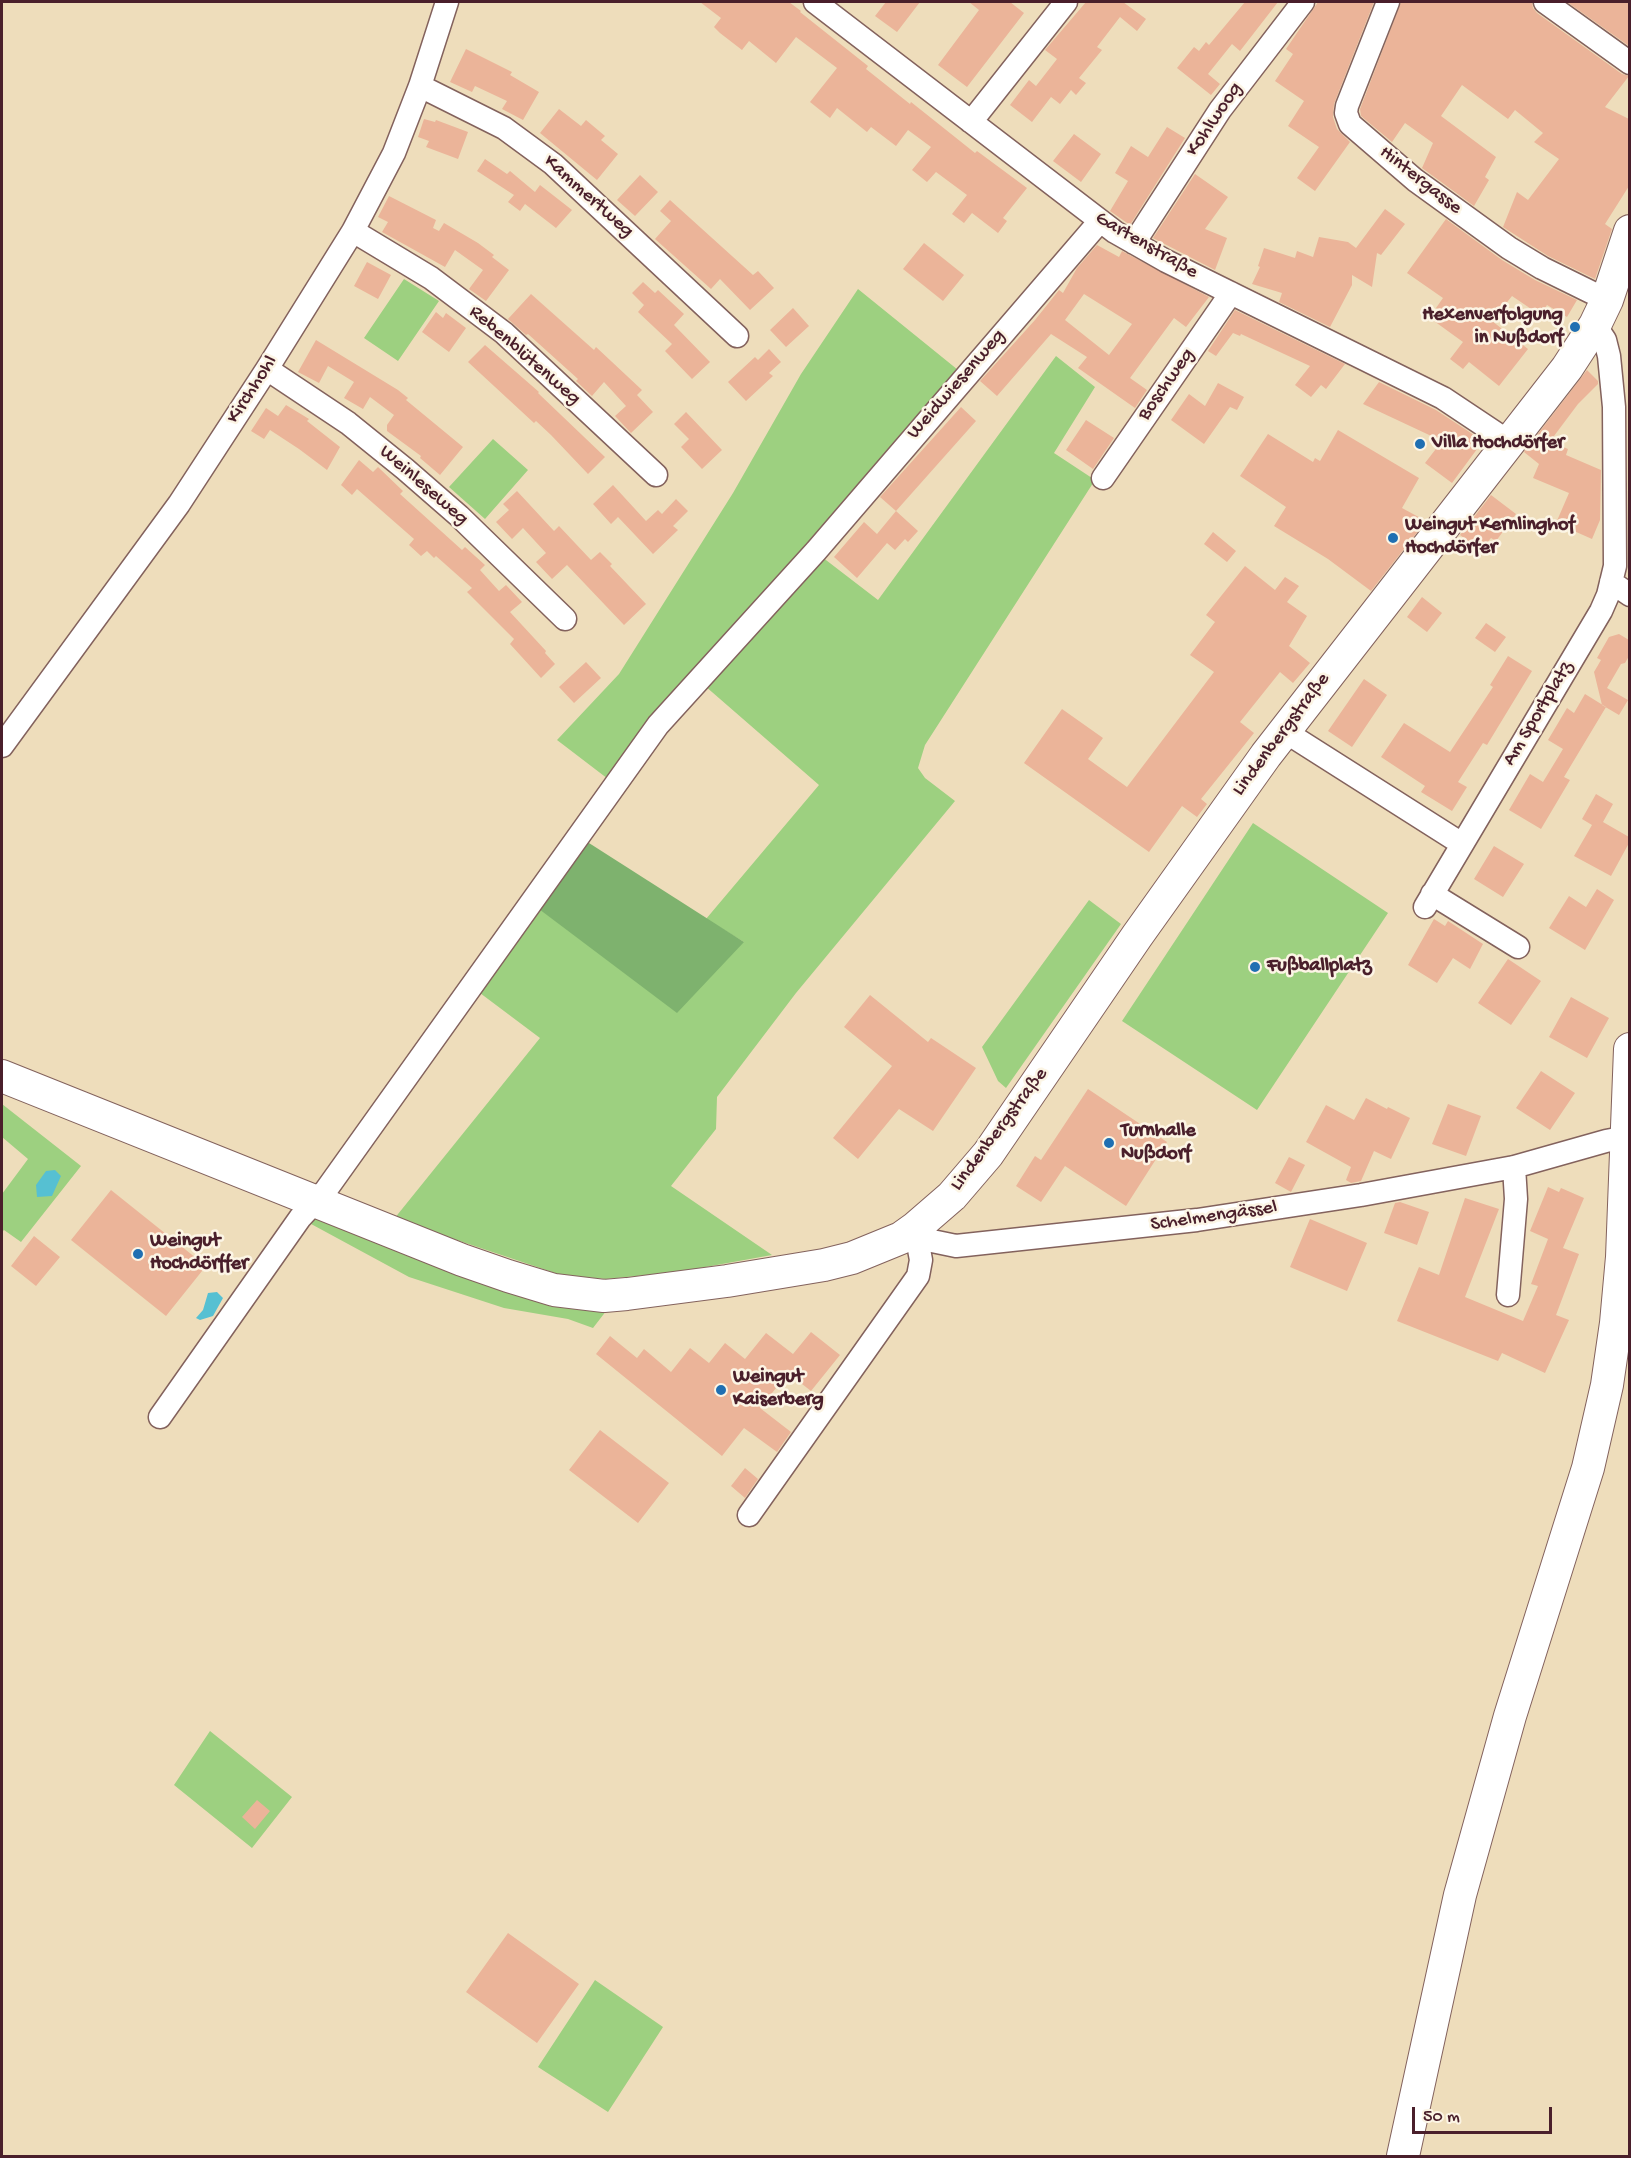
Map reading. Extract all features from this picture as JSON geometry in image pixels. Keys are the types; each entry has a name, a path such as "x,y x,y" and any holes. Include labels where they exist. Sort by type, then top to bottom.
{"main road":[{"name":"Lindenbergstraße","path":"2,1076 508,1276 554,1290 604,1296 655,1291 824,1265 852,1258 901,1238 952,1196 988,1154 1209,834 1284,731 1567,368 1601,312 1629,231"},
{"path":"1403,2157 1449,1941 1473,1845 1510,1716 1588,1468 1607,1385 1620,1291 1629,1049"}],"street":[{"name":"Kirchhohl","path":"2,746 178,504 267,369 352,231 394,153 420,86 447,2"},
{"name":"Gartenstraße","path":"815,2 1100,221 1134,243 1443,398 1509,442"},
{"path":"971,122 1066,2"},
{"name":"Kohlwoog","path":"1134,243 1220,110 1303,2"},
{"name":"Hintergasse","path":"1388,2 1347,106 1346,113 1350,124 1415,180 1601,312"},
{"path":"1545,2 1629,63"},
{"name":"Kammertweg","path":"420,86 504,128 554,164 737,336"},
{"name":"Weidwiesenweg","path":"316,1200 326,1190 465,997 658,725 816,551 1100,221"},
{"name":"Rebenblütenweg","path":"352,231 431,278 504,333 656,475"},
{"name":"Boschweg","path":"1103,478 1231,293"},
{"name":"Am Sportplatz","path":"1518,947 1429,900 1601,610 1620,589 1615,566 1614,407 1609,356 1601,312"},
{"name":"Weinleseweg","path":"267,369 348,423 405,469 476,532 565,619"},
{"path":"1284,731 1462,844"},
{"name":"Schelmengässel","path":"915,1228 932,1241 956,1246 1197,1220 1361,1195 1515,1167 1627,1137"},
{"path":"1508,1295 1516,1199 1515,1167"},
{"path":"160,1417 300,1218 316,1200"},
{"path":"749,1515 918,1276 921,1260 915,1228"}],"green space":[{"path":"404,279 439,301 398,361 364,338"},
{"path":"858,289 963,374 809,547 878,600 1056,356 1095,387 1054,453 1095,480 925,745 918,768 925,778 955,801 796,993 717,1097 716,1129 671,1186 772,1255 678,1272 606,1279 561,1275 394,1219 540,1038 472,987 531,903 744,942 706,919 819,785 697,679 612,782 557,740 619,674 733,493 801,374"},
{"path":"493,439 528,470 485,519 449,487"},
{"name":"Fußballplatz","path":"1253,823 1388,913 1257,1110 1122,1021"},
{"path":"578,836 744,942 677,1013 531,903"},
{"path":"1089,900 1121,924 1006,1088 998,1081 982,1047"},
{"path":"2,1104 81,1166 21,1242 4,1230 2,1232 2,1194 28,1159 2,1137"},
{"path":"322,1214 610,1306 593,1328 568,1319 504,1308 409,1277 300,1218"},
{"path":"210,1731 292,1797 252,1848 174,1785"},
{"path":"595,1980 663,2027 608,2112 538,2067"}],"water":[{"path":"55,1170 61,1176 52,1196 37,1197 36,1185 46,1171"},
{"path":"217,1292 223,1298 213,1316 200,1320 196,1318 203,1310 208,1293"}],"building":[{"path":"700,2 789,2 868,66 866,69 910,104 911,102 975,153 977,151 1027,188 1003,218 1007,221 998,233 972,213 964,223 952,214 967,195 936,172 927,182 912,170 931,147 908,130 896,146 871,127 867,132 837,108 830,118 810,102 837,68 796,37 776,63 749,41 742,50 720,33 714,27 721,18"},
{"path":"886,2 920,2 897,32 875,16"},
{"path":"969,2 1010,2 1024,13 967,87 938,65 979,10"},
{"path":"1086,2 1123,2 1146,19 1137,31 1120,17 1097,47 1102,50 1079,78 1086,83 1076,95 1071,90 1060,104 1051,97 1032,122 1010,105 1029,80 1036,86 1057,59 1045,50"},
{"path":"1245,2 1278,2 1240,51 1232,44 1208,74 1220,84 1211,95 1177,68 1194,47 1199,51 1206,42 1209,45"},
{"path":"1318,2 1374,2 1334,104 1333,117 1337,129 1350,142 1315,191 1297,178 1319,147 1288,126 1304,101 1275,81 1293,54 1286,49"},
{"path":"1401,2 1532,2 1537,13 1622,74 1629,76 1605,107 1629,119 1629,186 1605,224 1612,229 1595,279 1548,256 1503,227 1517,192 1528,200 1559,159 1534,142 1543,133 1515,110 1508,119 1462,85 1441,116 1496,157 1485,177 1489,180 1474,206 1422,168 1433,143 1405,123 1392,142 1361,116 1360,109"},
{"path":"1567,2 1629,2 1629,46"},
{"path":"466,49 512,72 510,75 539,92 523,120 502,109 507,101 475,86 472,92 450,82"},
{"path":"559,109 581,126 586,120 605,136 601,140 618,154 597,180 540,133"},
{"path":"424,119 435,122 436,120 468,132 458,159 426,147 429,141 418,137"},
{"path":"1167,127 1185,138 1130,225 1110,211 1128,181 1115,173 1131,146 1148,157"},
{"path":"1074,134 1101,154 1081,182 1053,161"},
{"path":"485,159 507,174 510,171 535,192 540,185 572,210 556,228 525,204 520,211 508,202 514,195 477,171"},
{"path":"1195,174 1228,197 1205,229 1227,238 1215,270 1153,238"},
{"path":"640,175 658,192 635,216 617,200"},
{"path":"389,196 436,220 433,228 439,231 444,223 478,243 509,270 486,301 469,289 483,270 455,250 445,267 382,232 388,222 378,217"},
{"path":"670,200 753,275 758,271 774,288 750,310 720,279 711,289 655,239 671,221 660,211"},
{"path":"1385,209 1405,224 1381,255 1377,253 1372,287 1352,275 1352,285 1330,327 1279,302 1282,293 1252,284 1260,267 1258,266 1264,248 1295,258 1297,251 1313,257 1319,237 1348,242 1356,248"},
{"path":"1446,219 1502,260 1535,280 1577,300 1567,317 1547,305 1540,315 1512,296 1492,321 1528,349 1499,386 1469,362 1463,369 1450,359 1463,342 1434,321 1441,311 1436,308 1443,298 1407,273"},
{"path":"924,243 964,275 943,301 903,269"},
{"path":"1097,245 1119,257 1122,251 1209,297 1186,327 1174,318 1130,378 1147,390 1135,408 1078,368 1087,357 1051,334 997,396 980,381 1059,290 1063,293 1077,268","holes":["1084,294 1132,324 1109,355 1065,320"]},
{"path":"367,262 391,275 378,299 354,286"},
{"path":"643,282 655,293 658,290 684,314 674,325 710,362 692,379 665,351 672,344 638,312 644,305 632,293"},
{"path":"531,294 594,350 596,347 642,390 637,395 653,412 631,433 615,416 626,406 604,382 592,396 576,381 578,379 508,319"},
{"path":"793,308 809,326 786,347 770,330"},
{"path":"1235,310 1345,364 1326,389 1321,385 1311,397 1295,385 1310,366 1241,334 1240,336 1233,333 1216,356 1208,351"},
{"path":"436,312 443,318 446,313 466,328 449,352 422,332"},
{"path":"316,340 398,390 408,398 406,400 463,447 440,475 420,458 421,456 387,431 387,425 394,415 370,397 363,409 344,398 354,382 328,366 319,383 298,372"},
{"path":"485,345 539,392 605,457 588,474 536,421 534,423 468,362"},
{"path":"769,349 781,362 769,373 773,376 746,401 728,382 755,357 758,360"},
{"path":"1587,370 1598,381 1598,384 1578,404 1552,442 1568,449 1566,455 1601,470 1600,520 1592,539 1556,523 1569,493 1533,478 1539,464 1524,452"},
{"path":"1379,382 1436,410 1483,441 1452,483 1425,463 1442,441 1363,404"},
{"path":"1218,383 1244,397 1237,410 1230,407 1204,444 1171,420 1189,394 1205,406"},
{"path":"286,405 309,419 307,421 340,447 327,470 270,430 264,439 251,431 266,408 278,416"},
{"path":"961,407 976,421 896,511 880,497"},
{"path":"686,412 722,450 702,469 681,447 689,439 674,424"},
{"path":"1086,420 1114,438 1093,469 1066,450"},
{"path":"1338,430 1419,478 1402,508 1426,521 1371,591 1328,559 1274,526 1286,507 1240,476 1268,434 1313,462 1315,458 1320,461"},
{"path":"359,460 373,472 378,467 403,491 400,494 462,550 465,547 485,565 480,570 499,591 506,585 522,602 510,612 555,664 541,678 510,644 514,639 467,592 472,588 436,556 434,558 427,551 421,556 409,545 414,539 357,489 352,495 341,485"},
{"path":"613,485 646,521 658,510 662,514 676,499 688,511 673,526 678,530 653,554 618,517 611,524 593,504"},
{"path":"517,491 554,531 559,526 591,560 600,552 646,604 624,625 567,565 552,579 536,562 546,553 523,528 512,539 496,522 509,510 503,504"},
{"path":"1491,495 1516,514 1496,541 1491,538 1481,550 1460,535"},
{"path":"896,511 918,531 908,542 905,539 895,550 887,543 857,578 834,557 864,522 877,534"},
{"path":"1213,532 1236,551 1227,562 1204,544"},
{"path":"1245,566 1275,590 1285,577 1299,586 1287,602 1307,616 1289,646 1310,663 1293,683 1280,672 1240,722 1254,733 1201,799 1207,804 1197,817 1182,806 1149,852 1024,763 1062,709 1103,738 1088,759 1127,787 1214,672 1190,655 1215,622 1206,615"},
{"path":"1422,597 1442,613 1427,632 1407,617"},
{"path":"1486,623 1506,637 1495,652 1475,638"},
{"path":"1619,634 1629,640 1629,656 1625,663 1621,664 1607,688 1628,700 1619,715 1602,705 1594,672 1601,660 1597,658 1609,637"},
{"path":"1508,656 1532,671 1487,745 1483,743 1458,782 1467,787 1452,811 1421,792 1425,786 1381,757 1404,723 1450,752 1493,687 1490,685"},
{"path":"586,662 601,678 574,703 559,687"},
{"path":"1364,679 1387,695 1352,747 1328,731"},
{"path":"1585,694 1606,707 1564,777 1570,780 1541,829 1509,810 1530,774 1543,782 1563,749 1548,740 1567,708 1574,713"},
{"path":"1596,794 1613,804 1603,822 1629,837 1629,843 1611,876 1574,856 1592,825 1582,819"},
{"path":"1494,846 1524,864 1503,897 1474,879"},
{"path":"1597,889 1614,900 1585,950 1549,928 1569,896 1586,907"},
{"path":"1434,919 1445,926 1448,921 1483,944 1470,969 1453,958 1437,983 1408,965"},
{"path":"1508,959 1541,981 1511,1025 1478,1003"},
{"path":"870,995 928,1042 931,1038 976,1068 933,1131 899,1109 858,1159 833,1138 892,1066 844,1027"},
{"path":"1571,997 1609,1018 1587,1058 1549,1037"},
{"path":"1541,1071 1575,1093 1550,1130 1516,1108"},
{"path":"1088,1089 1167,1142 1126,1206 1065,1166 1041,1202 1016,1186 1035,1156 1041,1160"},
{"path":"1366,1098 1410,1118 1391,1159 1374,1151 1361,1181 1351,1183 1346,1180 1351,1167 1306,1142 1326,1105 1354,1120"},
{"path":"1448,1104 1481,1116 1466,1156 1432,1144"},
{"path":"1289,1157 1305,1165 1291,1192 1275,1183"},
{"path":"1548,1187 1559,1192 1561,1188 1584,1198 1563,1248 1579,1254 1556,1315 1569,1320 1545,1373 1502,1353 1498,1361 1397,1321 1419,1267 1439,1275 1465,1198 1499,1209 1465,1297 1523,1321 1538,1286 1531,1284 1548,1239 1530,1231"},
{"path":"111,1190 206,1266 166,1316 71,1240"},
{"path":"1400,1202 1429,1212 1417,1245 1384,1233 1395,1203"},
{"path":"1310,1219 1367,1243 1347,1291 1290,1267"},
{"path":"34,1236 60,1257 36,1286 11,1266"},
{"path":"811,1332 840,1355 811,1391 788,1373 760,1408 791,1432 777,1452 744,1428 722,1456 596,1354 610,1336 637,1358 644,1349 671,1372 690,1348 709,1363 725,1343 745,1359 766,1333 793,1354"},
{"path":"600,1430 669,1483 638,1523 569,1470"},
{"path":"745,1468 758,1479 745,1498 731,1486"},
{"path":"257,1800 270,1811 255,1829 242,1817"},
{"path":"508,1933 579,1984 537,2043 466,1992"}],"place":[{"name":"Hexenverfolgung in Nußdorf","path":"1575,327"},
{"name":"Villa Hochdörfer","path":"1420,444"},
{"name":"Weingut Kernlinghof Hochdörfer","path":"1393,538"},
{"name":"Fußballplatz","path":"1255,967"},
{"name":"Turnhalle Nußdorf","path":"1109,1143"},
{"name":"Weingut Hochdörffer","path":"138,1254"},
{"name":"Weingut Kaiserberg","path":"721,1390"}]}
